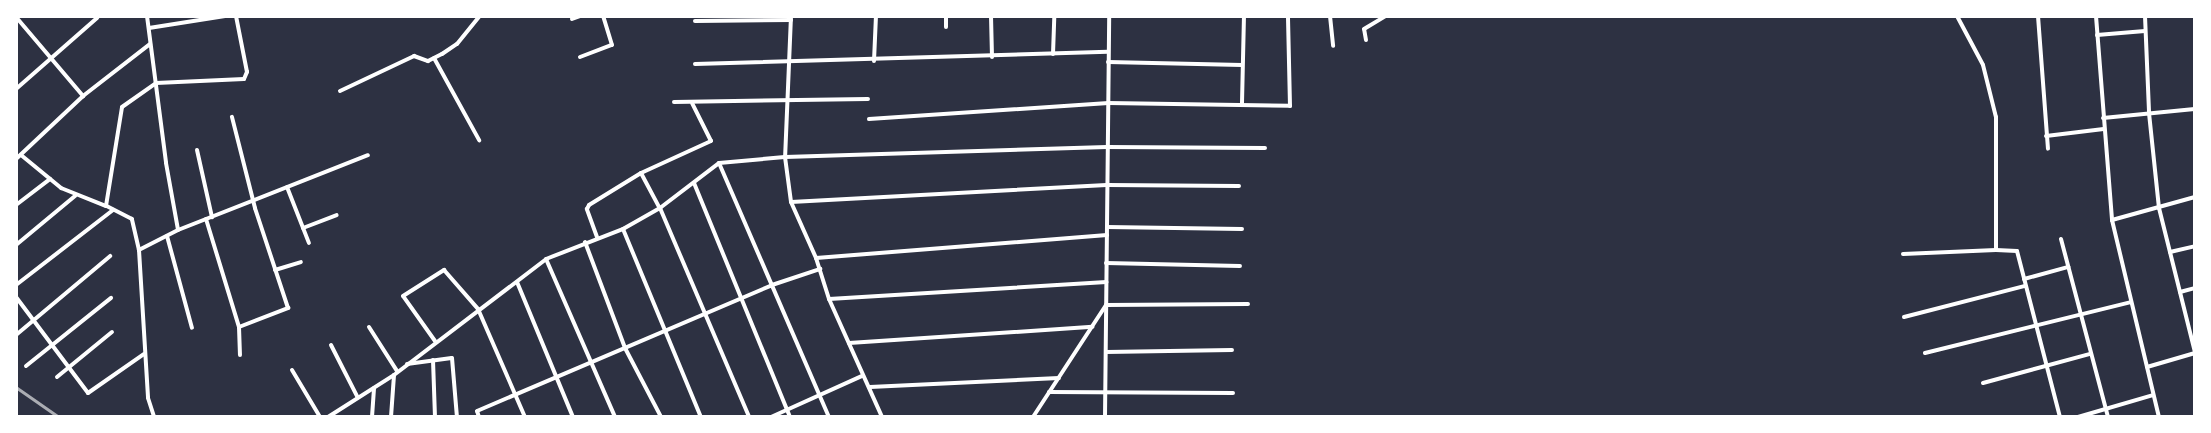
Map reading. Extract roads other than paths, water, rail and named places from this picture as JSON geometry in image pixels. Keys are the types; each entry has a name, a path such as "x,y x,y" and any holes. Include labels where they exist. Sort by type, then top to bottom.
{"street":[{"path":"147,16 178,230"},
{"path":"149,28 225,16"},
{"path":"106,206 122,107 156,83 244,79 247,72 236,16"},
{"path":"340,91 414,56 419,56 422,60 434,58 457,44 480,16"},
{"path":"572,19 580,16"},
{"path":"580,58 612,45 604,16"},
{"path":"874,61 876,16"},
{"path":"946,16 946,27"},
{"path":"991,16 992,57"},
{"path":"1053,54 1054,16"},
{"path":"1105,417 1109,16"},
{"path":"1242,103 1244,16"},
{"path":"869,119 1108,103 1242,103 1290,106 1288,16"},
{"path":"1330,16 1333,46"},
{"path":"1366,40 1364,29 1386,16"},
{"path":"1957,16 1983,65 1996,117 1996,250"},
{"path":"2038,16 2048,149"},
{"path":"2096,16 2112,220 2159,417"},
{"path":"2145,16 2149,113 2160,208 2195,353 2147,367"},
{"path":"18,18 49,59 83,96"},
{"path":"16,88 97,18"},
{"path":"695,21 791,18 786,157 791,202 816,258 829,299 882,417"},
{"path":"2097,35 2145,31"},
{"path":"16,159 83,96 150,44"},
{"path":"695,64 874,61 1108,52"},
{"path":"434,58 479,140"},
{"path":"1108,62 1242,65"},
{"path":"674,102 868,99"},
{"path":"597,237 587,209 589,205 641,173 711,141 692,103"},
{"path":"2103,118 2195,109"},
{"path":"232,117 253,198 288,308 239,327"},
{"path":"2046,136 2104,128"},
{"path":"328,417 394,375 404,364 546,260 597,237 623,229 660,208 694,184 719,163 786,157 1108,147 1265,148"},
{"path":"197,150 212,217"},
{"path":"21,155 50,179 75,196 106,206 132,219 138,250 148,398 154,417"},
{"path":"138,250 178,230 253,198 368,156"},
{"path":"719,163 829,417"},
{"path":"641,173 660,208 749,417"},
{"path":"16,205 50,179"},
{"path":"694,184 790,417"},
{"path":"791,202 1107,185 1239,186"},
{"path":"287,187 309,243"},
{"path":"16,245 75,196"},
{"path":"2112,220 2195,197"},
{"path":"16,285 113,210"},
{"path":"303,228 337,215"},
{"path":"206,219 239,327 240,354"},
{"path":"1107,227 1242,229"},
{"path":"623,229 700,417"},
{"path":"166,236 192,328"},
{"path":"816,258 1107,236"},
{"path":"2060,238 2108,417"},
{"path":"585,242 626,348 661,417"},
{"path":"2170,252 2195,246"},
{"path":"1902,254 2016,250 2060,417"},
{"path":"16,335 110,256"},
{"path":"546,260 616,417"},
{"path":"276,270 301,262"},
{"path":"1106,263 1240,266"},
{"path":"2024,279 2068,268"},
{"path":"479,417 477,411 772,285 820,269"},
{"path":"435,342 404,299 405,292 444,270 478,309 525,417"},
{"path":"516,282 573,417"},
{"path":"829,299 1106,282"},
{"path":"1904,317 2025,286"},
{"path":"2180,292 2195,288"},
{"path":"16,297 68,368 90,393 144,354"},
{"path":"26,366 51,344 111,298"},
{"path":"1925,353 2131,302"},
{"path":"1106,305 1248,304"},
{"path":"1032,417 1106,305"},
{"path":"369,327 397,371"},
{"path":"849,343 1092,327"},
{"path":"2188,330 2195,328"},
{"path":"57,377 112,332"},
{"path":"331,345 358,398"},
{"path":"1106,352 1232,350"},
{"path":"1983,383 2090,354"},
{"path":"404,364 452,358 457,417"},
{"path":"432,360 435,417"},
{"path":"292,370 320,417"},
{"path":"391,417 394,375"},
{"path":"771,417 862,376"},
{"path":"870,387 1059,378"},
{"path":"372,417 374,388"},
{"path":"1049,392 1106,390 1233,393"},
{"path":"2078,417 2153,395"}],"railway":[{"path":"16,387 59,417"}]}
